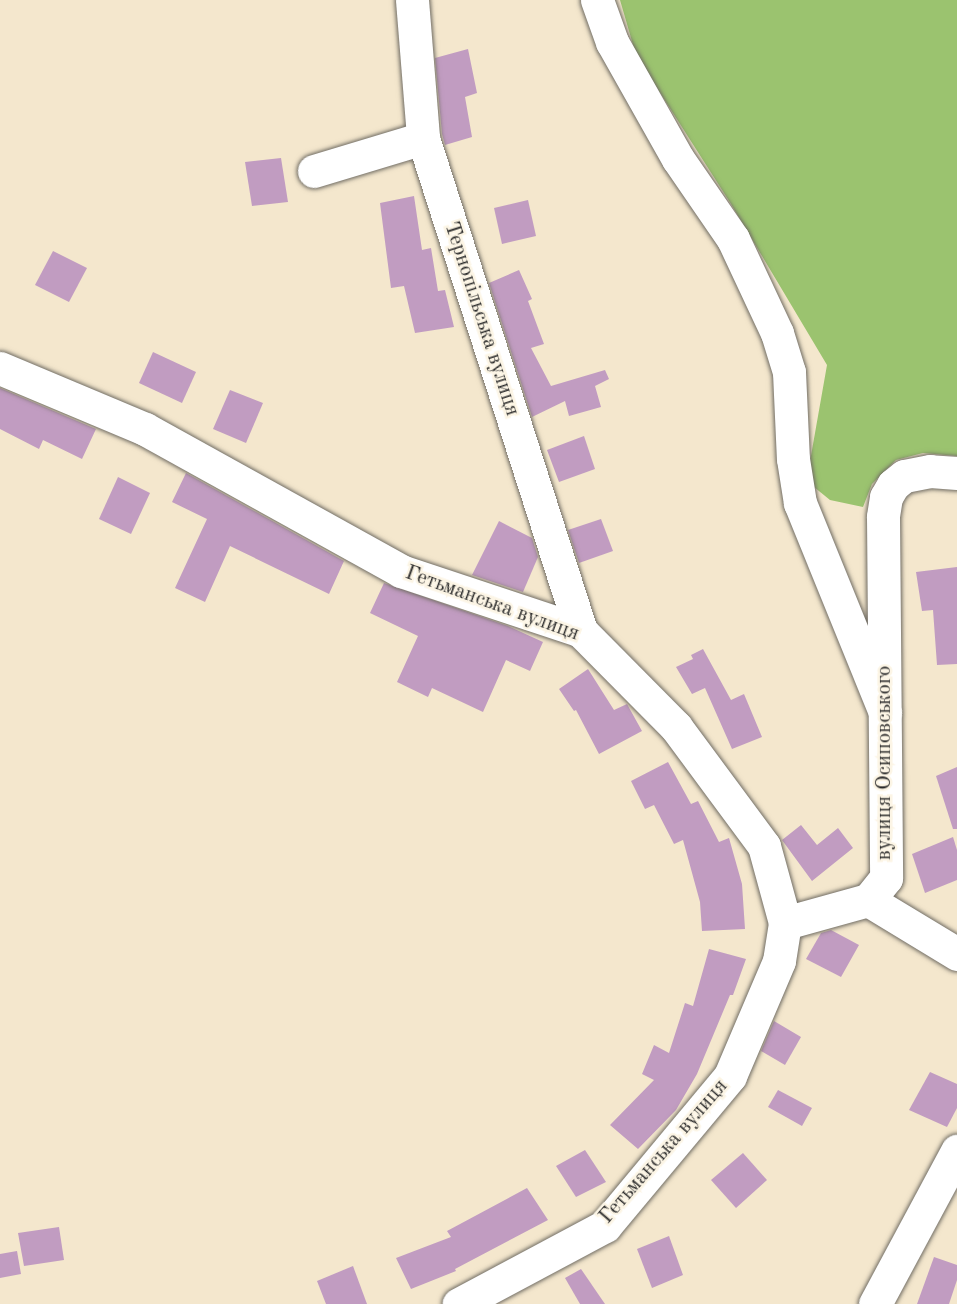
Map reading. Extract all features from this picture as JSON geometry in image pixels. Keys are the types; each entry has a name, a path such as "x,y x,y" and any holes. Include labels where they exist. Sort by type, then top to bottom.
{"street":[{"name":"Тернопільська вулиця","path":"412,0 423,138 580,631"},
{"path":"597,0 612,42 678,159 733,239 777,333 789,372 793,459 800,503 885,712"},
{"path":"314,171 423,138"},
{"name":"Гетьманська вулиця","path":"0,368 145,429 400,571 580,631 676,727 764,846 785,923 779,961 730,1077 605,1226 459,1304"},
{"name":"вулиця Осиповського","path":"868,900 886,878 883,517 886,497 893,485 904,476 930,471 957,473"},
{"path":"785,923 868,900 957,954"},
{"path":"875,1304 957,1151"}],"green space":[{"path":"620,0 957,0 957,456 923,453 896,460 872,484 863,507 830,500 814,487 809,467 827,365 731,204 636,55"}],"building":[{"path":"468,49 477,93 465,97 472,137 445,145 435,58"},
{"path":"281,158 288,202 252,206 245,162"},
{"path":"414,196 422,250 431,248 438,291 445,290 454,327 415,333 404,286 391,288 380,203"},
{"path":"528,200 536,236 502,244 494,208"},
{"path":"53,251 87,268 69,302 35,285"},
{"path":"519,270 532,299 528,301 544,344 531,348 551,386 605,370 609,379 595,386 601,407 569,416 565,401 532,417 489,283"},
{"path":"153,352 196,372 182,403 139,383"},
{"path":"0,388 96,429 82,459 43,440 39,449 0,429"},
{"path":"230,390 263,403 246,443 213,429"},
{"path":"584,436 595,469 559,482 547,450"},
{"path":"186,473 344,561 329,594 230,546 205,602 175,588 207,519 172,502"},
{"path":"118,477 150,493 131,534 99,519"},
{"path":"601,519 613,551 579,563 568,530"},
{"path":"499,521 532,538 538,557 523,592 472,575"},
{"path":"957,567 957,664 937,665 933,610 922,611 916,572"},
{"path":"384,583 508,626 543,642 530,671 506,660 483,712 432,688 428,697 397,682 418,636 370,613"},
{"path":"703,649 731,700 744,694 762,737 732,749 705,688 692,694 676,667 693,659 691,655"},
{"path":"588,669 614,710 627,704 642,731 599,754 576,710 574,711 559,689"},
{"path":"668,762 691,804 698,801 719,842 729,838 742,884 745,929 702,931 700,902 683,840 674,844 654,805 645,809 631,781"},
{"path":"957,767 957,829 953,829 936,776"},
{"path":"801,825 817,845 838,828 853,848 812,881 782,840"},
{"path":"953,837 957,850 957,880 925,893 912,854"},
{"path":"831,930 859,945 841,977 806,959 821,933"},
{"path":"709,949 746,959 733,995 730,995 697,1074 676,1110 638,1149 610,1125 654,1080 642,1074 654,1045 669,1053 685,1003 693,1006"},
{"path":"774,1021 801,1037 785,1065 761,1051"},
{"path":"930,1072 957,1084 957,1108 947,1127 909,1110"},
{"path":"778,1090 812,1108 802,1126 768,1107"},
{"path":"585,1150 606,1182 576,1197 556,1166"},
{"path":"743,1153 767,1180 736,1208 711,1180"},
{"path":"527,1188 548,1220 455,1269 456,1271 411,1289 396,1258 451,1237 447,1231"},
{"path":"59,1227 64,1260 24,1266 18,1233"},
{"path":"669,1236 683,1275 652,1288 637,1249"},
{"path":"17,1251 21,1274 0,1278 0,1254"},
{"path":"934,1257 957,1265 957,1280 949,1304 917,1304"},
{"path":"353,1266 367,1304 326,1304 317,1281"},
{"path":"581,1269 605,1304 580,1304 565,1278"}]}
